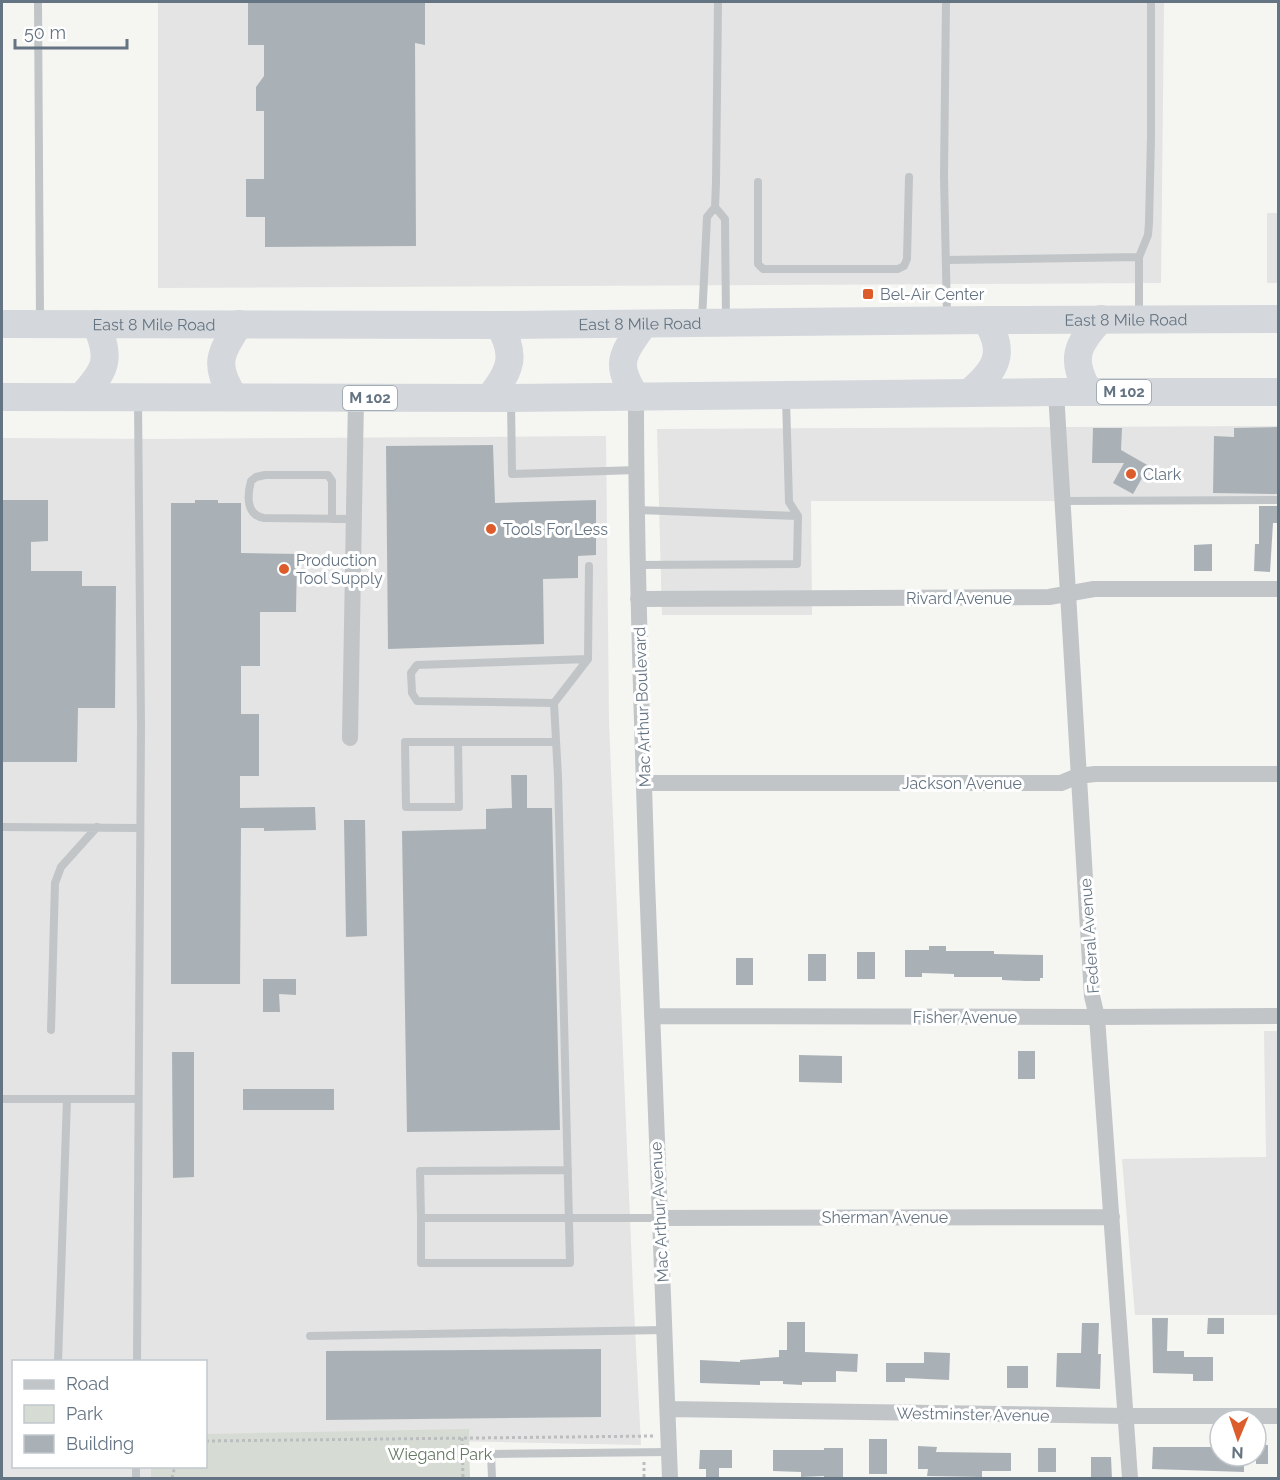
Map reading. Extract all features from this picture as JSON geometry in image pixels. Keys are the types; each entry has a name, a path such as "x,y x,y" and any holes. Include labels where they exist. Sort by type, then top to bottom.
{"highway":[{"path":"1089,392 1078,368 1078,350 1089,332 1101,319"},
{"name":"East 8 Mile Road","path":"2,324 499,325 1278,319"},
{"path":"969,393 986,379 996,359 997,339 986,320"},
{"path":"81,397 99,378 105,360 103,340 96,324"},
{"path":"234,397 222,374 220,357 240,324"},
{"path":"636,397 623,374 622,366 630,344 644,324"},
{"path":"499,325 506,337 511,355 500,398"},
{"name":"M 102","path":"2,398 500,398 1278,392"}],"street":[{"name":"Federal Avenue","path":"1056,392 1092,996 1097,1017 1130,1479"},
{"name":"Mac Arthur Boulevard","path":"636,397 638,599 652,1016"},
{"path":"350,738 356,398"},
{"name":"Rivard Avenue","path":"638,599 1048,597 1094,589 1278,589"},
{"name":"Jackson Avenue","path":"644,783 1061,783 1078,776 1278,774"},
{"name":"Fisher Avenue","path":"652,1016 1278,1016"},
{"name":"Mac Arthur Avenue","path":"652,1016 658,1218 668,1408"},
{"name":"Sherman Avenue","path":"658,1218 1112,1217"},
{"path":"668,1408 670,1479"},
{"name":"Westminster Avenue","path":"668,1408 1126,1416 1278,1416"}],"lane":[{"path":"38,2 40,323"},
{"path":"714,323 707,217 715,207 718,132 718,2"},
{"path":"946,2 947,320"},
{"path":"1139,319 1139,257 1148,235 1149,223 1151,2"},
{"path":"758,182 758,264 763,269 898,268 904,266 907,259 909,177"},
{"path":"714,323 725,219 715,207"},
{"path":"946,260 1139,257"},
{"path":"638,564 797,564 798,516 789,502 786,395"},
{"path":"137,1360 140,828 138,397"},
{"path":"500,398 512,474 637,470"},
{"path":"332,519 332,481 328,475 265,475 256,477 250,482 249,503 251,511 256,516 332,519 354,519"},
{"path":"1062,501 1278,501"},
{"path":"638,510 798,516"},
{"path":"568,1170 420,1171 421,1263 570,1263 570,1217 554,703 588,659 589,566"},
{"path":"554,703 417,701 412,693 411,673 417,665 588,659"},
{"path":"458,742 459,807 406,807 405,742 458,742 556,742"},
{"path":"2,826 140,828"},
{"path":"51,1030 55,883 61,867 97,827"},
{"path":"2,1099 138,1099"},
{"path":"58,1360 67,1099"},
{"path":"421,1218 658,1218"},
{"path":"310,1336 665,1330"},
{"path":"492,1479 491,1454 668,1444"}],"path":[{"path":"207,1441 462,1438 668,1444"},
{"path":"462,1438 463,1479"}],"shaded area":[{"path":"158,2 1164,2 1161,283 158,288"},
{"path":"1267,213 1278,213 1278,283 1267,283"},
{"path":"1278,426 1278,501 811,501 812,615 662,615 657,429"},
{"path":"606,436 609,723 641,1445 207,1436 207,1360 12,1360 12,1468 151,1468 151,1478 2,1478 2,438"},
{"path":"1264,1031 1278,1031 1278,1315 1135,1315 1122,1159 1266,1157"}],"green space":[{"name":"Wiegand Park","path":"469,1429 470,1478 151,1478 151,1468 207,1468 207,1434"}],"building":[{"path":"248,2 425,2 425,45 415,43 416,246 265,247 265,217 246,217 246,179 264,179 264,111 256,111 256,87 264,76 264,45 248,45"},
{"path":"1278,427 1278,494 1213,493 1214,436 1234,437 1234,428"},
{"path":"1093,428 1122,428 1121,450 1149,466 1133,494 1113,483 1124,463 1092,463"},
{"name":"Tools For Less","path":"493,445 495,503 596,500 596,555 578,556 578,578 543,579 544,644 388,649 386,446"},
{"path":"2,500 48,500 48,541 31,542 31,571 82,571 82,586 116,586 115,708 78,708 77,762 2,762"},
{"path":"195,500 241,503 241,553 297,554 296,612 260,612 260,666 241,666 241,714 259,714 259,776 240,776 240,808 315,807 316,830 264,831 264,828 241,828 240,984 171,984 171,503 195,503"},
{"path":"1259,506 1278,506 1278,523 1273,523 1270,572 1254,571 1255,544 1259,544"},
{"path":"1212,544 1212,571 1194,571 1194,545"},
{"path":"511,775 527,775 527,808 552,808 560,1130 407,1132 402,831 486,829 486,809 512,808"},
{"path":"344,820 365,820 367,936 346,937"},
{"path":"929,946 946,946 946,951 994,951 994,954 1043,955 1043,978 1040,978 1040,981 1026,981 1002,980 1002,977 954,977 954,974 922,973 922,977 905,977 905,950 929,950"},
{"path":"857,952 875,952 875,979 857,979"},
{"path":"808,954 826,954 826,981 808,981"},
{"path":"736,958 753,958 753,985 736,985"},
{"path":"263,979 296,979 296,995 279,994 280,1012 263,1012"},
{"path":"1018,1051 1035,1051 1035,1079 1018,1079"},
{"path":"172,1052 194,1052 194,1177 173,1178"},
{"path":"799,1055 842,1056 842,1083 799,1082"},
{"path":"243,1089 334,1089 334,1110 243,1110"},
{"path":"1152,1318 1168,1318 1167,1351 1184,1351 1184,1357 1213,1357 1213,1381 1193,1381 1193,1374 1153,1373"},
{"path":"1208,1318 1224,1318 1224,1334 1207,1334"},
{"path":"787,1322 805,1322 805,1352 858,1354 857,1372 836,1371 836,1382 802,1382 802,1385 783,1384 783,1381 760,1381 760,1385 700,1383 700,1360 740,1362 740,1360 779,1357 779,1350 787,1350"},
{"path":"1082,1323 1099,1323 1100,1389 1056,1387 1057,1353 1081,1353"},
{"path":"601,1349 601,1417 326,1420 326,1351"},
{"path":"924,1352 950,1353 949,1380 905,1378 905,1382 886,1382 886,1363 924,1363"},
{"path":"1007,1366 1028,1366 1028,1388 1007,1388"},
{"path":"869,1439 887,1439 887,1474 869,1474"},
{"path":"918,1446 937,1447 936,1452 1011,1453 1011,1471 982,1471 982,1477 927,1476 928,1469 918,1469"},
{"path":"1153,1447 1208,1447 1208,1468 1244,1468 1244,1472 1152,1469"},
{"path":"824,1448 843,1448 843,1479 824,1479 824,1476 801,1477 801,1472 773,1471 773,1450 824,1450"},
{"path":"1038,1448 1056,1448 1056,1472 1038,1472"},
{"path":"700,1450 732,1450 732,1468 719,1468 719,1479 706,1479 706,1469 699,1469"},
{"path":"1091,1457 1111,1457 1112,1479 1091,1479"}],"place":[{"name":"Bel-Air Center","path":"868,294"},
{"name":"Clark","path":"1131,474"},
{"name":"Tools For Less","path":"491,529"},
{"name":"Production Tool Supply","path":"284,569"}]}
